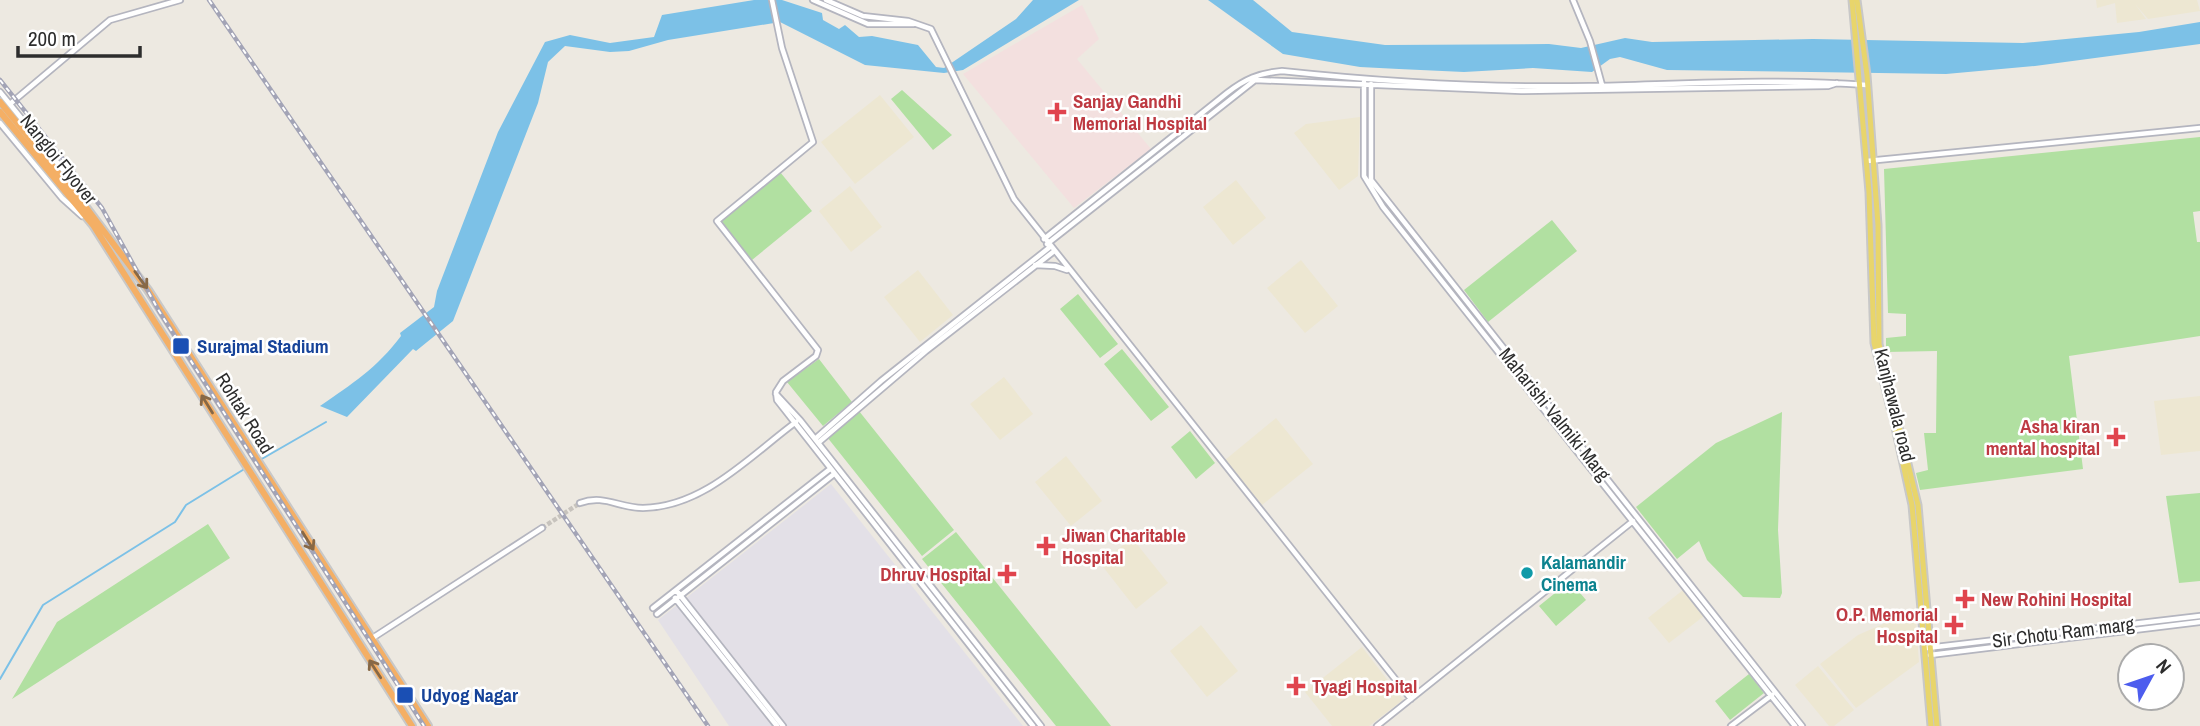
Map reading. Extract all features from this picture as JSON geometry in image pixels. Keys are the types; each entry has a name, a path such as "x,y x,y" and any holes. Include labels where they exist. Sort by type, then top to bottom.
{"highway":[{"name":"Nangloi Flyover","path":"0,102 93,225"},
{"name":"Nangloi Flyover","path":"0,112 70,193 85,206"},
{"name":"Rohtak Road","path":"85,206 148,290 428,726"},
{"name":"Rohtak Road","path":"93,225 411,726"}],"main road":[{"name":"Kanjhawala road","path":"1855,0 1870,161 1876,315 1881,363 1918,505 1937,726"},
{"name":"Kanjhawala road","path":"1929,651 1931,726"}],"street":[{"path":"10,104 110,20 180,0"},
{"path":"772,0 777,29 813,142 717,221 818,350 816,356 783,381 775,394 1041,726"},
{"path":"813,0 868,24 918,24"},
{"path":"826,0 863,16 918,24 931,29 1014,199 1068,271 1411,699"},
{"path":"1575,2 1590,41 1603,88"},
{"path":"814,443 881,381 1048,245 1128,175 1253,76 1282,71 1364,82 1603,88 1705,89 1828,86 1838,83"},
{"name":"Maharishi Valmiki Marg","path":"1364,82 1370,177 1376,188 1635,519 1802,726"},
{"name":"Maharishi Valmiki Marg","path":"1367,148 1371,82"},
{"path":"1647,87 1705,82 1864,85"},
{"path":"1705,82 1705,89"},
{"name":"Rohtak Road","path":"0,92 77,187 85,206"},
{"name":"Rohtak Road","path":"0,123 62,198 93,225"},
{"path":"1870,161 2200,128"},
{"path":"814,443 1034,265 1048,245"},
{"path":"1034,265 1055,266 1068,271"},
{"path":"580,503 604,498 645,508 696,495 714,486 797,421"},
{"path":"814,443 832,471 1033,726"},
{"path":"653,608 832,471"},
{"path":"657,614 832,471"},
{"path":"1377,726 1635,519"},
{"path":"371,639 542,528"},
{"path":"673,592 783,726"},
{"path":"678,597 777,726"},
{"name":"Sir Chotu Ram marg","path":"1929,651 2200,616"},
{"name":"Sir Chotu Ram marg","path":"1929,651 2200,622"},
{"path":"1731,726 1774,694"},
{"name":"Maharishi Valmiki Marg","path":"1774,694 1795,726"}],"shaded area":[{"path":"2096,0 2197,0 2200,11 2148,19 2135,4 2146,19 2117,23 2115,3 2097,8"},
{"name":"Sanjay Gandhi Memorial Hospital","path":"1082,5 1099,39 1077,59 1151,149 1074,208 963,74"},
{"path":"880,95 914,137 855,184 821,142"},
{"path":"1360,117 1358,176 1339,190 1294,133 1306,124"},
{"path":"1236,180 1266,218 1233,245 1203,207"},
{"path":"850,186 882,227 851,252 819,211"},
{"path":"1301,260 1338,306 1305,333 1267,288"},
{"path":"918,270 953,315 920,342 884,297"},
{"path":"1004,377 1033,414 1000,440 970,404"},
{"path":"2200,396 2200,451 2161,455 2154,401"},
{"path":"1276,418 1313,464 1262,505 1225,460"},
{"path":"1066,456 1102,501 1071,526 1035,482"},
{"path":"831,484 1023,726 729,726 658,620"},
{"path":"1132,538 1168,583 1136,609 1100,563"},
{"path":"1683,590 1704,616 1669,643 1648,618"},
{"path":"1915,610 1919,662 1856,708 1820,664 1858,635"},
{"path":"1201,625 1238,671 1207,697 1170,651"},
{"path":"1362,647 1403,700 1369,726 1332,726 1305,692"},
{"path":"1818,666 1854,710 1834,726 1829,726 1795,685"}],"green space":[{"path":"902,90 952,135 933,150 891,99"},
{"path":"2200,137 2200,211 2193,212 2197,242 2200,242 2200,336 2069,356 2083,469 1920,490 1916,473 1928,470 1924,433 1936,433 1937,351 1886,352 1886,338 1906,336 1906,314 1888,313 1884,169"},
{"path":"780,172 812,211 752,260 720,221"},
{"path":"1552,220 1577,251 1488,322 1464,290"},
{"path":"1078,294 1118,344 1100,358 1060,309"},
{"path":"1122,349 1169,407 1151,421 1104,364"},
{"path":"819,359 852,402 823,426 787,382"},
{"path":"859,411 954,530 922,556 827,437"},
{"path":"1782,412 1778,530 1782,593 1780,598 1743,597 1707,560 1699,541 1677,559 1636,507 1716,443"},
{"path":"1190,431 1215,463 1196,479 1171,447"},
{"path":"2200,493 2200,581 2179,583 2166,496"},
{"path":"208,524 230,558 12,699 57,622"},
{"path":"956,532 1111,726 1056,726 922,559"},
{"path":"1570,581 1586,600 1556,626 1539,606"},
{"path":"1749,674 1764,693 1730,720 1715,701"}],"water":[{"path":"754,0 782,0 822,13 823,20 839,29 845,25 859,37 872,36 918,45 936,67 944,68 1016,19 1033,0 1079,0 963,70 944,73 865,65 780,22 668,40 629,51 610,52 565,46 548,62 538,103 453,321 416,351 413,349 347,417 320,406 373,366 401,336 400,333 434,307 437,291 498,132 545,42 570,35 610,43 654,37 662,15"},
{"path":"1208,0 1253,0 1292,32 1385,45 1549,44 1581,48 1625,38 1652,42 1813,39 2023,43 2139,32 2200,22 2200,44 2035,66 1946,74 1667,70 1620,57 1610,59 1592,72 1533,68 1464,72 1360,67 1283,54"}],"waterway":[{"path":"260,460 326,422"},
{"path":"0,679 43,605 175,522 186,505 246,468"}],"tunnel":[{"path":"542,528 580,503"}],"railway":[{"path":"209,0 708,726"},
{"path":"0,80 102,208 159,311 424,726"}],"place":[{"name":"Sanjay Gandhi Memorial Hospital","path":"1057,112"},
{"name":"Surajmal Stadium","path":"181,346"},
{"name":"Asha kiran mental hospital","path":"2116,437"},
{"name":"Jiwan Charitable Hospital","path":"1046,546"},
{"name":"Kalamandir Cinema","path":"1527,573"},
{"name":"Dhruv Hospital","path":"1007,574"},
{"name":"New Rohini Hospital","path":"1965,599"},
{"name":"O.P. Memorial Hospital","path":"1954,625"},
{"name":"Tyagi Hospital","path":"1296,686"},
{"name":"Udyog Nagar","path":"405,695"}]}
